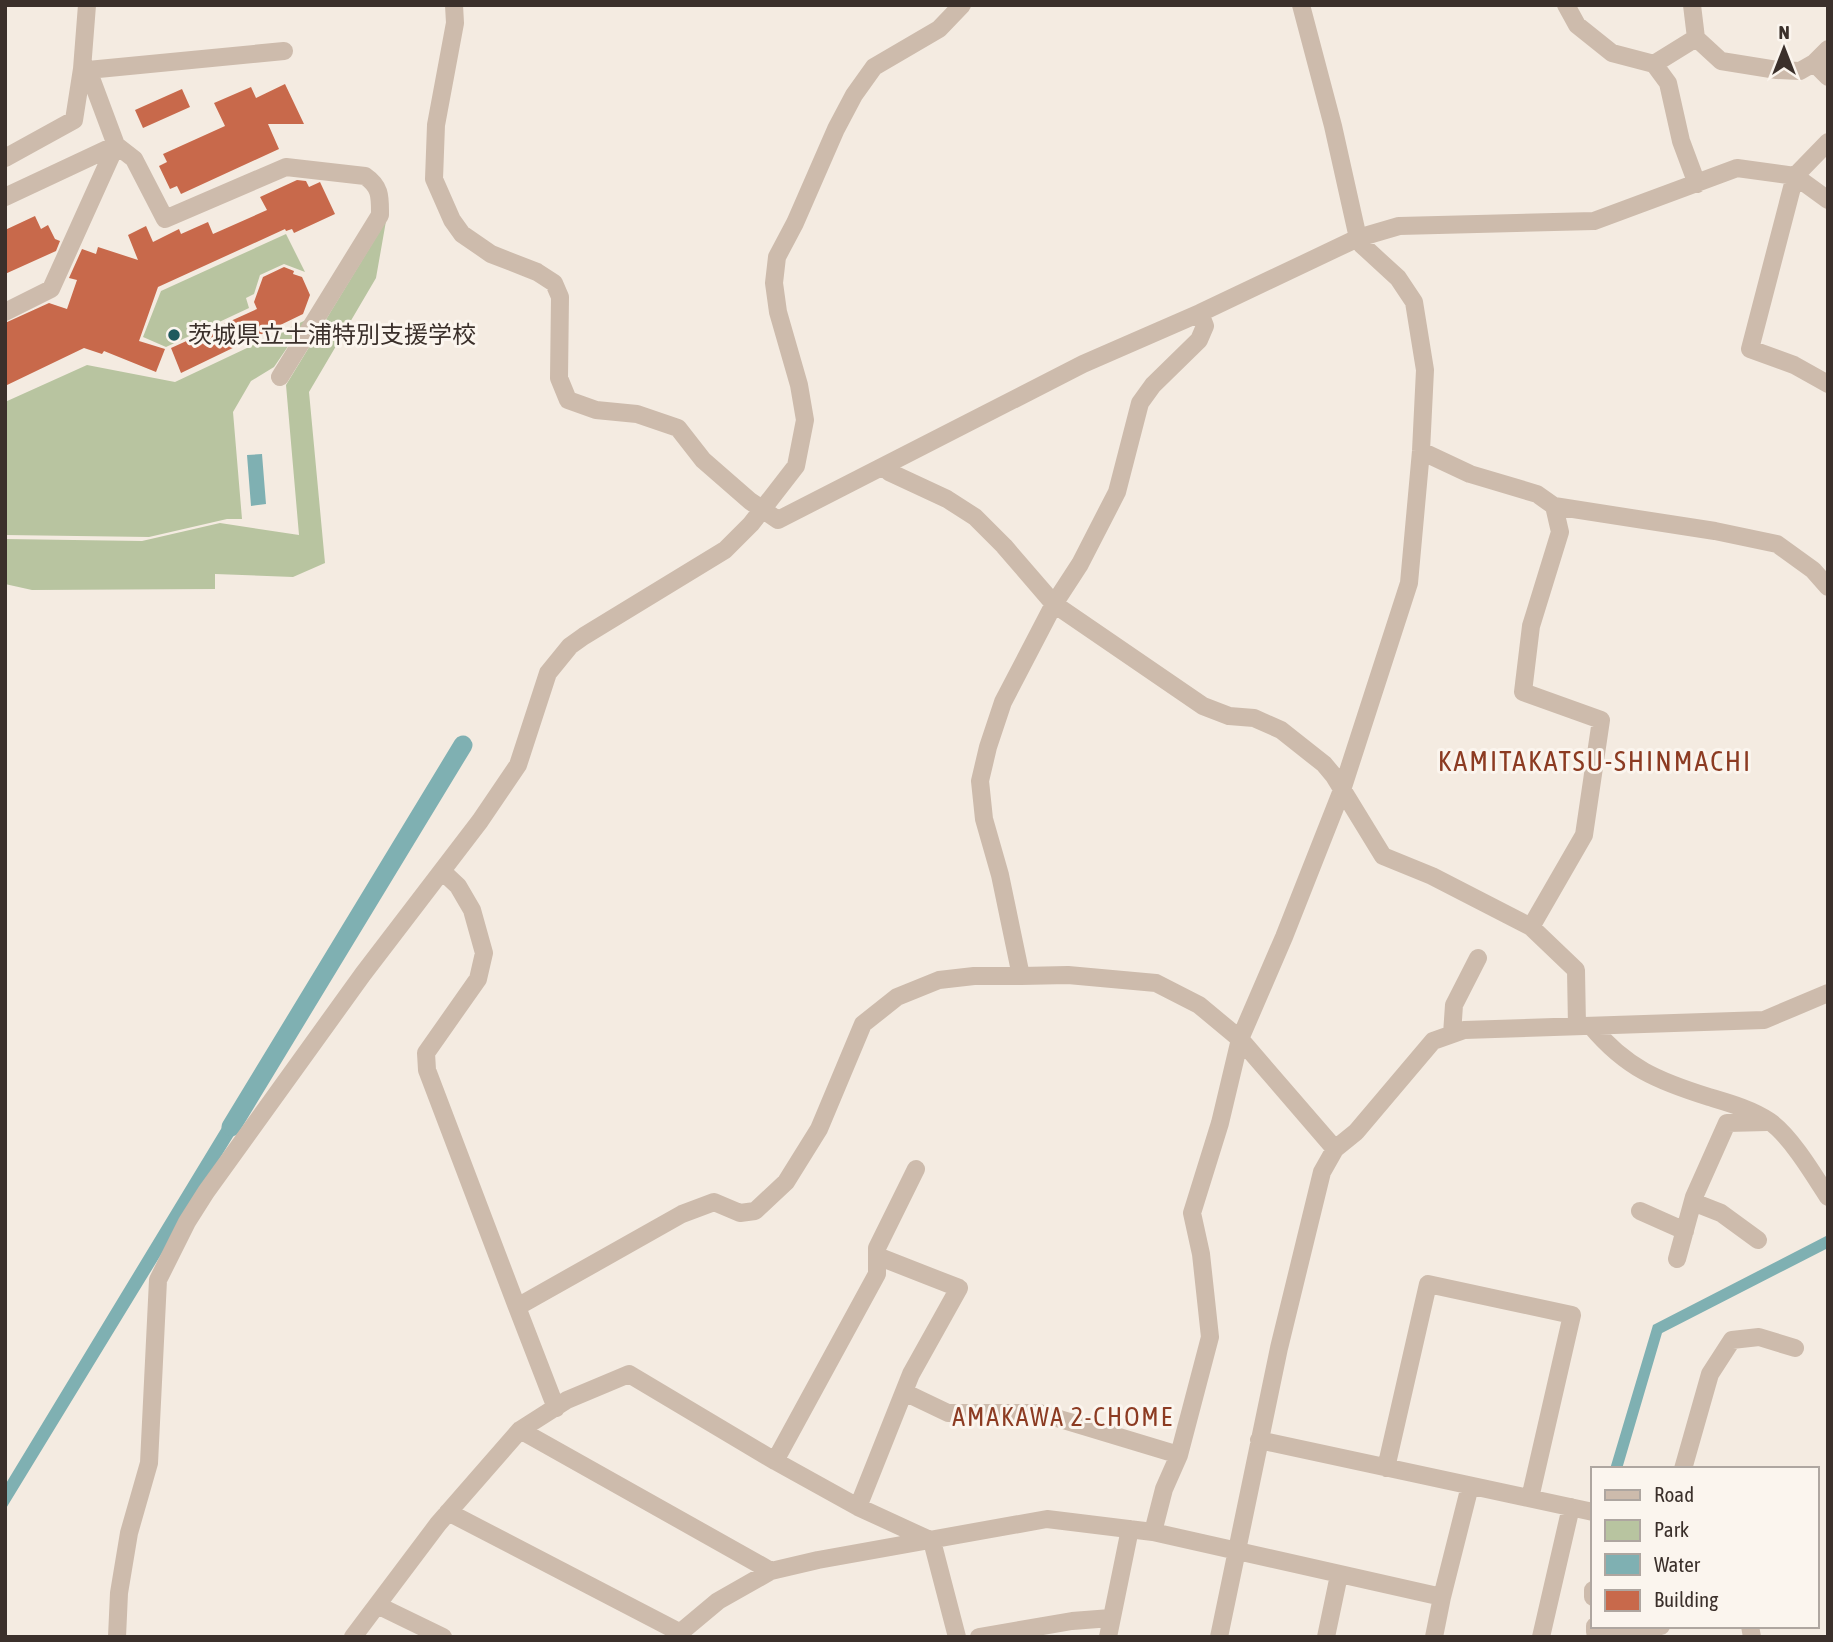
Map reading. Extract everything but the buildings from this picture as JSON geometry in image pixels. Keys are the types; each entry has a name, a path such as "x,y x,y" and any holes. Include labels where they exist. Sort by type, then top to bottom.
{"street":[{"path":"5,158 74,120 85,70 87,5"},
{"path":"454,5 455,23 436,125 434,178 452,220 462,234 491,254 537,272 554,283 560,297 559,378 568,400 596,411 637,414 678,428 703,460 762,511 778,520 1083,364 1200,313 1358,238 1399,226 1594,221 1737,168 1795,176 1828,200"},
{"path":"117,1637 119,1594 129,1533 149,1463 158,1280 187,1222 355,985 481,821 518,765 548,673 570,646 583,635 725,550 762,511 796,466 805,420 799,385 778,312 774,283 777,257 796,222 836,130 854,95 874,67 939,29 962,5"},
{"path":"1153,1532 1164,1489 1179,1455 1210,1337 1201,1254 1192,1213 1220,1123 1240,1039 1342,790 1409,583 1425,370 1414,302 1398,278 1362,245 1358,238 1333,126 1301,5"},
{"path":"1566,5 1577,25 1612,52 1654,64 1668,83 1681,141 1697,184"},
{"path":"1692,5 1696,38 1721,61 1800,71 1814,63 1828,49"},
{"path":"1654,64 1696,38"},
{"path":"85,70 284,51"},
{"path":"1814,63 1828,77"},
{"path":"85,70 116,145 134,159 165,219 286,167 365,176 375,183 380,193 380,215 280,377"},
{"path":"5,197 116,145"},
{"path":"5,312 51,289 116,145"},
{"path":"1827,145 1795,176 1750,349 1794,365 1828,384"},
{"path":"1021,976 1000,875 984,819 980,781 988,747 1003,702 1117,492 1140,403 1153,384 1199,340 1205,326 1200,313"},
{"path":"1421,451 1470,474 1537,494 1555,506 1714,531 1777,544 1814,570 1828,587"},
{"path":"884,467 889,472 947,499 975,517 1054,604 1203,706 1229,716 1254,718 1281,730 1324,764 1383,856 1432,876 1531,927 1576,970 1584,1026 1633,1067 1676,1086 1742,1107 1770,1122 1795,1149 1828,1197"},
{"path":"1531,927 1584,835 1601,720 1523,692 1531,626 1560,532 1555,506"},
{"path":"442,871 458,886 472,910 484,953 478,979 426,1053 427,1070 556,1408"},
{"path":"1452,1034 1454,1004 1478,958"},
{"path":"517,1307 682,1214 714,1202 740,1213 755,1211 786,1182 819,1129 863,1024 898,997 939,980 974,976 1068,975 1156,983 1199,1006 1240,1039 1335,1149"},
{"path":"1219,1637 1279,1348 1322,1172 1335,1149 1356,1132 1433,1041 1464,1030 1764,1020 1828,993"},
{"path":"1677,1259 1693,1202 1727,1123 1770,1122"},
{"path":"775,1461 877,1274 877,1248 916,1169"},
{"path":"1693,1202 1721,1213 1758,1240"},
{"path":"1640,1211 1685,1231"},
{"path":"858,1507 904,1392 959,1288 877,1256"},
{"path":"1386,1468 1428,1284 1572,1315 1530,1498"},
{"path":"1684,1467 1710,1374 1732,1340 1759,1337 1795,1348"},
{"path":"353,1637 448,1512 520,1430 567,1400 629,1374 858,1507 932,1541"},
{"path":"904,1392 948,1413 1040,1413 1179,1455"},
{"path":"520,1430 771,1571"},
{"path":"1259,1440 1591,1512"},
{"path":"1434,1637 1470,1486"},
{"path":"1541,1637 1572,1507"},
{"path":"448,1512 677,1634 718,1601 771,1571 818,1560 1047,1519 1153,1532 1442,1597"},
{"path":"1108,1637 1130,1529"},
{"path":"932,1541 957,1637"},
{"path":"1326,1637 1339,1574"},
{"path":"377,1605 443,1637"},
{"path":"979,1637 1072,1621 1111,1619"},
{"path":"1595,1628 1595,1632 1639,1628"}],"green space":[{"path":"386,221 376,278 309,392 325,563 293,577 215,574 215,589 32,590 5,584 5,539 142,541 220,523 299,535 286,385"},
{"path":"286,234 305,272 284,264 260,275 254,294 246,298 249,308 166,347 143,337 161,291"},
{"path":"306,320 274,367 251,381 233,412 242,519 227,519 149,537 5,535 5,402 87,365 175,382"}],"water":[{"path":"262,454 266,504 251,506 247,455"},
{"path":"238,1101 250,1109 5,1510 5,1485"},
{"path":"1828,1235 1828,1248 1662,1333 1623,1467 1611,1467 1653,1325"}],"waterway":[{"path":"231,1127 463,745"}],"place":[{"name":"茨城県立土浦特別支援学校","path":"174,335"}],"district":[{"name":"KAMITAKATSU-SHINMACHI","path":"1595,761"},
{"name":"AMAKAWA 2-CHOME","path":"1063,1417"}]}
